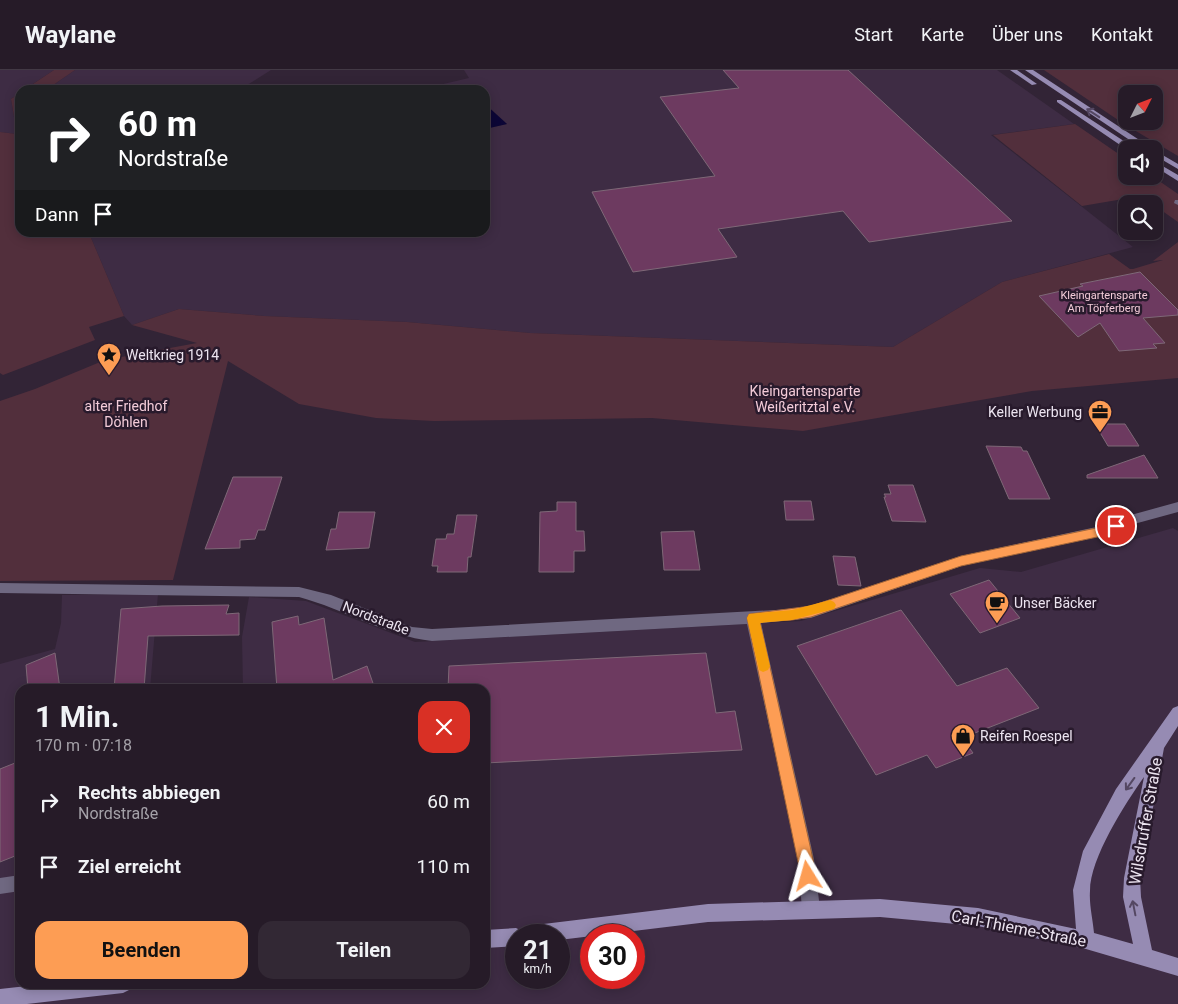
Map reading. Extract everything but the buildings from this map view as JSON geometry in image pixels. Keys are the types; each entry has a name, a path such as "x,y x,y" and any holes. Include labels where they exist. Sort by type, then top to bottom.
{"main road":[{"path":"1013,70 1041,89"},
{"path":"1028,70 1135,140"},
{"path":"1049,94 1118,140"},
{"path":"1163,158 1178,168"},
{"path":"1163,169 1178,179"},
{"name":"Wilsdruffer Straße","path":"1086,940 1081,890 1089,858 1122,795 1178,713"},
{"name":"Wilsdruffer Straße","path":"1144,956 1132,897 1132,878 1158,744"},
{"name":"Carl-Thieme-Straße","path":"570,930 708,913 880,908 974,917 1086,940 1178,967"},
{"path":"490,939 505,937"},
{"path":"0,998 68,989"}],"street":[{"name":"Nordstraße","path":"0,588 300,592 326,599 411,633 432,636 753,618 811,612 961,561 1102,531 1130,520 1174,511"},
{"path":"753,618 806,859 811,909"}],"lane":[{"path":"0,886 15,884"}],"shaded area":[{"path":"0,70 54,70 32,85 15,85 15,96 11,99 15,134 0,132"},
{"path":"75,70 271,70 247,85 53,85"},
{"path":"464,70 997,70 1074,124 991,135 1118,235 1118,240 1124,240 1133,247 1002,282 893,347 530,333 407,322 264,316 179,309 132,325 124,316 91,237 490,237 490,128 507,124 490,109 490,85 439,85 469,78"},
{"path":"490,109 507,124 490,128"},
{"path":"1173,528 1178,531 1178,1004 0,1004 0,664 55,649 61,623 62,595 158,594 150,684 15,684 15,989 490,989 490,684 243,684 242,637 249,597 306,601 415,642 801,621 980,568 1021,572"}],"green space":[{"path":"54,70 75,70 53,85 32,85"},
{"path":"1044,70 1178,70 1178,156 1163,147 1163,140 1151,140 1134,130 1163,130 1163,85 1118,85 1118,120"},
{"path":"15,96 15,122 11,99"},
{"path":"1075,124 1118,154 1118,185 1163,184 1178,194 1178,222 1163,211 1163,195 1118,195 1118,200 1082,206 993,135"},
{"path":"0,132 15,134 15,237 91,237 124,316 89,327 95,340 3,375 0,373"},
{"path":"1178,242 1178,378 1032,391 803,431 652,418 434,421 376,418 299,404 228,361 173,580 0,581 0,401 35,389 105,360 197,343 132,325 179,309 264,316 407,322 530,333 893,347 1002,282 1109,254 1130,269 1133,269 1163,260 1153,261"}],"slow traffic":[{"path":"763,666 753,618 811,612 830,605"}],"place":[{"name":"Weltkrieg 1914","path":"109,376"},
{"name":"Keller Werbung","path":"1100,433"},
{"name":"Unser Bäcker","path":"997,624"},
{"name":"Reifen Roespel","path":"963,757"}],"route":[{"path":"808,876 806,859 753,618 811,612 961,561 1102,531 1116,526"}],"park label":[{"name":"Kleingartensparte Am Töpferberg","path":"1104,301"},
{"name":"Kleingartensparte Weißeritztal e.V.","path":"805,400"},
{"name":"alter Friedhof Döhlen","path":"126,414"}]}
